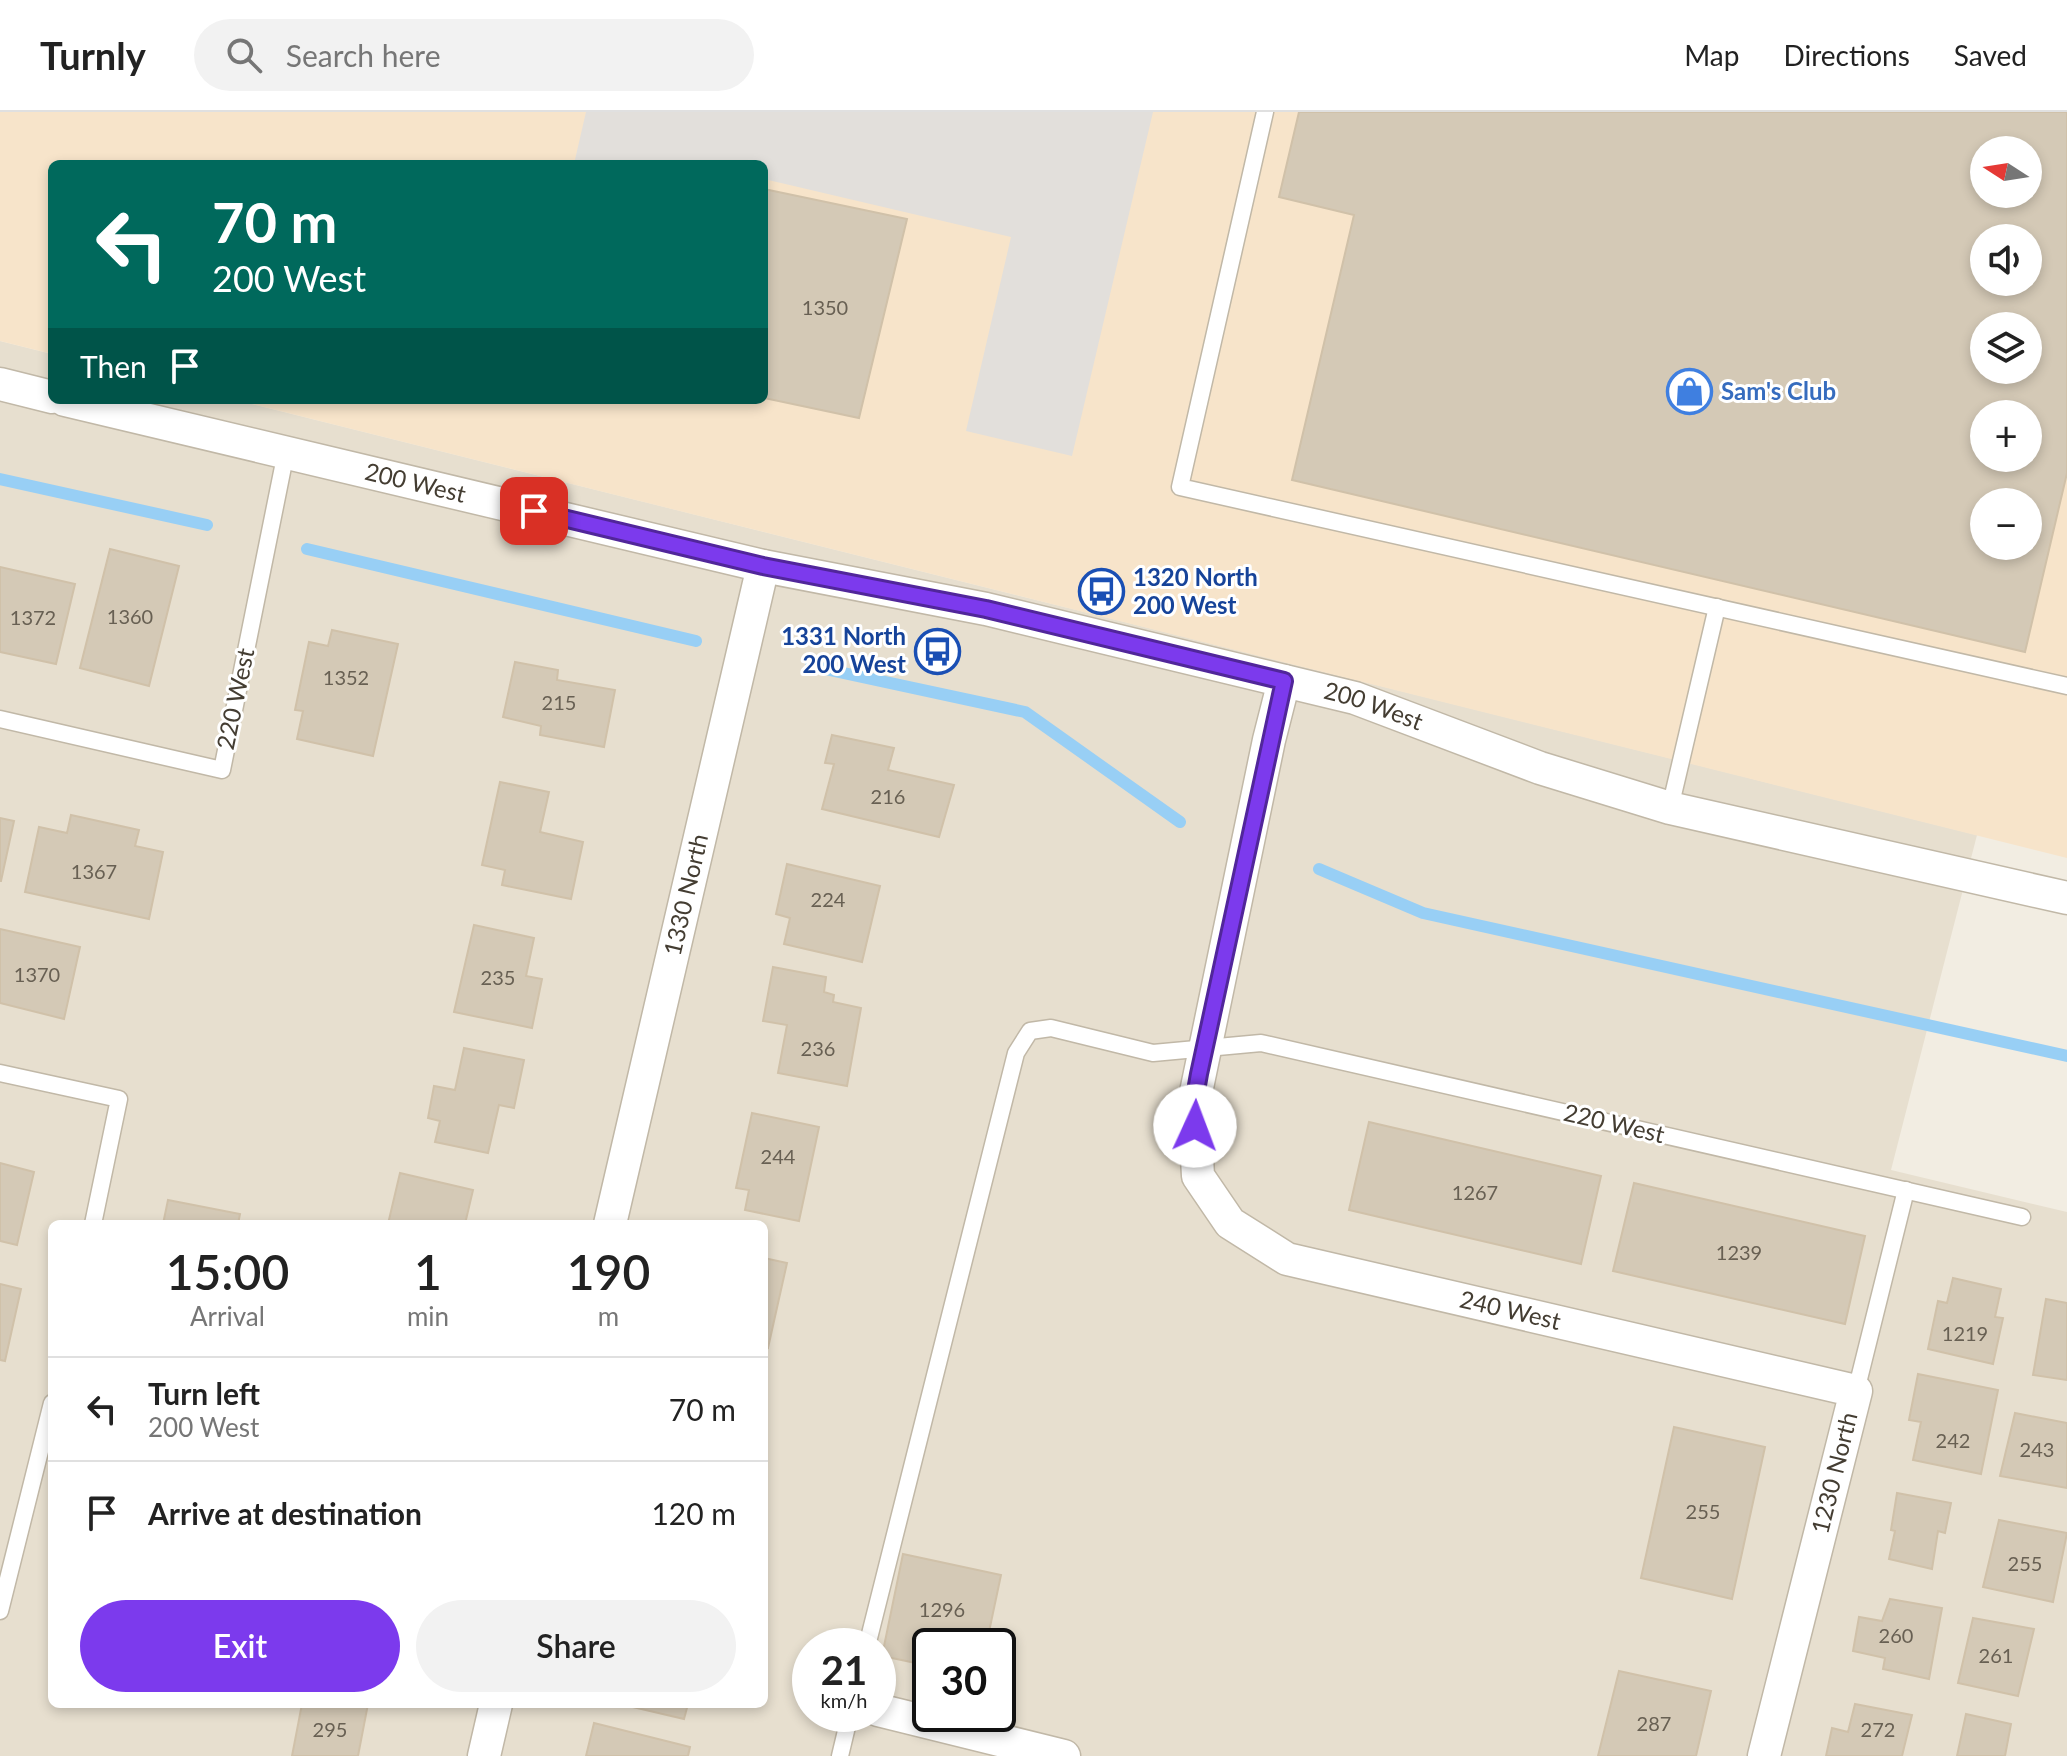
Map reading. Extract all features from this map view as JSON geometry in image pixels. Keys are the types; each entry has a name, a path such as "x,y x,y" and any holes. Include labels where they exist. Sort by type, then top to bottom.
{"street":[{"path":"0,384 48,396"},
{"name":"200 West","path":"82,404 763,566 986,609 1355,698 1540,768 1670,808 2067,898"},
{"name":"1330 North","path":"611,1220 763,566"},
{"path":"1205,1046 1284,681"},
{"name":"240 West","path":"1205,1046 1194,1102 1198,1176 1230,1223 1287,1259 1856,1391"},
{"name":"1230 North","path":"1764,1756 1856,1391"},
{"path":"484,1756 495,1708"},
{"path":"896,1714 1064,1756"}],"lane":[{"path":"1265,112 1180,487 2067,686"},
{"name":"220 West","path":"0,719 222,770 286,452"},
{"path":"1670,808 1717,607"},
{"name":"220 West","path":"872,1628 1016,1053 1030,1031 1051,1028 1153,1053 1261,1043 2022,1217"},
{"path":"0,1073 119,1099 94,1220"},
{"name":"1230 North","path":"1856,1391 1906,1190"},
{"path":"0,1611 48,1419"},
{"path":"840,1756 846,1732"}],"shaded area":[{"path":"0,112 2067,112 2067,858 252,404 768,404 768,160 48,160 48,353 0,341"},
{"path":"586,112 1153,112 1072,456 966,431 1011,237 768,180 768,160 575,160"},
{"path":"0,341 48,353 48,404 252,404 1977,835 1891,1170 2067,1212 2067,1756 0,1756"}],"building":[{"name":"Sam's Club","path":"1299,112 2067,112 2067,473 2025,652 1292,480 1354,215 1279,197"},
{"path":"768,190 907,219 859,418 768,399"},
{"path":"110,549 179,566 149,686 80,668"},
{"path":"0,567 75,584 56,664 0,652"},
{"path":"332,630 398,644 373,756 297,739 303,711 295,710 309,642 328,646"},
{"path":"515,662 558,670 557,680 615,690 604,747 540,735 541,726 503,717"},
{"path":"832,735 894,748 888,770 954,785 939,837 822,809 834,764 825,763"},
{"path":"500,782 549,792 540,832 583,842 571,899 502,885 505,870 482,865"},
{"path":"71,815 139,830 135,846 163,852 149,919 25,892 39,827 67,833"},
{"path":"0,818 14,821 1,881 0,881"},
{"path":"787,864 880,886 862,962 784,944 790,918 776,914"},
{"path":"474,925 534,938 526,976 542,979 532,1028 454,1012"},
{"path":"0,929 80,947 64,1019 0,1003"},
{"path":"773,967 826,977 824,992 834,995 833,1002 861,1008 847,1086 778,1073 787,1025 763,1021"},
{"path":"464,1048 524,1060 514,1108 499,1105 488,1153 435,1142 440,1121 428,1118 434,1086 455,1090"},
{"path":"752,1113 819,1127 799,1221 745,1210 749,1190 736,1188"},
{"path":"1369,1122 1601,1176 1581,1264 1349,1210"},
{"path":"0,1163 34,1172 17,1245 0,1241"},
{"path":"400,1173 473,1190 466,1220 389,1220"},
{"path":"1634,1183 1865,1236 1845,1324 1613,1271"},
{"path":"168,1200 240,1214 239,1220 164,1220"},
{"path":"768,1259 787,1263 768,1348"},
{"path":"1953,1278 2001,1289 1995,1317 2003,1318 1993,1364 1928,1349 1938,1301 1947,1303"},
{"path":"0,1284 21,1289 5,1361 0,1360"},
{"path":"2046,1299 2067,1303 2067,1380 2033,1375"},
{"path":"1918,1374 1998,1390 1981,1474 1913,1460 1921,1422 1909,1420"},
{"path":"2015,1413 2067,1423 2067,1488 2000,1476"},
{"path":"1674,1427 1765,1447 1732,1599 1641,1578"},
{"path":"1897,1493 1951,1503 1945,1533 1938,1531 1932,1569 1889,1559 1895,1531 1891,1530"},
{"path":"1999,1520 2067,1533 2053,1602 1983,1587"},
{"path":"903,1554 1001,1575 990,1628 912,1628 912,1662 896,1659 896,1628 888,1628"},
{"path":"1890,1599 1942,1608 1929,1679 1883,1669 1885,1658 1853,1651 1859,1617 1882,1621"},
{"path":"1973,1618 2034,1629 2018,1696 1958,1683"},
{"path":"1619,1671 1711,1691 1696,1756 1598,1756"},
{"path":"1855,1704 1912,1715 1902,1756 1826,1756 1832,1728 1848,1732"},
{"path":"301,1708 367,1708 358,1756 292,1756"},
{"path":"637,1708 687,1708 684,1719"},
{"path":"1966,1714 2011,1724 2005,1756 1957,1756"},
{"path":"594,1723 690,1747 688,1756 586,1756"}],"waterway":[{"path":"0,479 207,525"},
{"path":"307,549 696,641"},
{"path":"811,666 1025,712 1180,822"},
{"path":"1319,869 1423,913 2067,1056"}],"place":[{"name":"Sam's Club","path":"1690,392"},
{"name":"1320 North 200 West","path":"1102,592"},
{"name":"1331 North 200 West","path":"937,651"}],"route":[{"path":"534,511 763,566 986,609 1284,681 1199,1074 1194,1102 1195,1126"}]}
